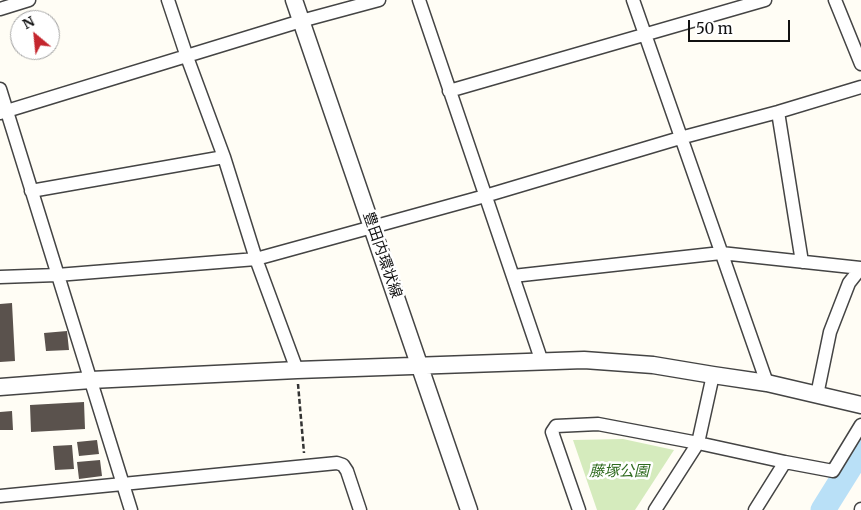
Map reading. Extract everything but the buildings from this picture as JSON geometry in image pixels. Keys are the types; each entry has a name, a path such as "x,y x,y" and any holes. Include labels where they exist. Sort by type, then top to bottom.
{"street":[{"path":"0,9 29,0"},
{"path":"168,0 224,157 256,258 297,370"},
{"name":"豊田内環状線","path":"294,0 469,510"},
{"path":"4,112 301,21 379,0"},
{"path":"418,0 542,362"},
{"path":"632,0 767,383"},
{"path":"449,91 765,0"},
{"path":"834,0 861,64"},
{"path":"0,278 256,258 485,196 861,87"},
{"path":"0,89 4,112 131,510"},
{"path":"778,112 802,262"},
{"path":"31,192 224,157"},
{"path":"513,276 721,253 861,268"},
{"path":"817,395 830,332 849,283 861,268"},
{"path":"0,387 91,380 297,370 584,360 653,365 767,383 861,405"},
{"path":"655,510 698,443 713,375"},
{"path":"579,510 552,432 556,426 598,424 834,471 861,425"},
{"path":"755,510 785,462"},
{"path":"0,496 337,463 347,471 360,510"}],"path":[{"path":"297,370 306,466"}],"green space":[{"name":"藤塚公園","path":"623,439 674,450 635,510 597,510 573,440"}],"waterway":[{"path":"823,510 861,449"}]}
